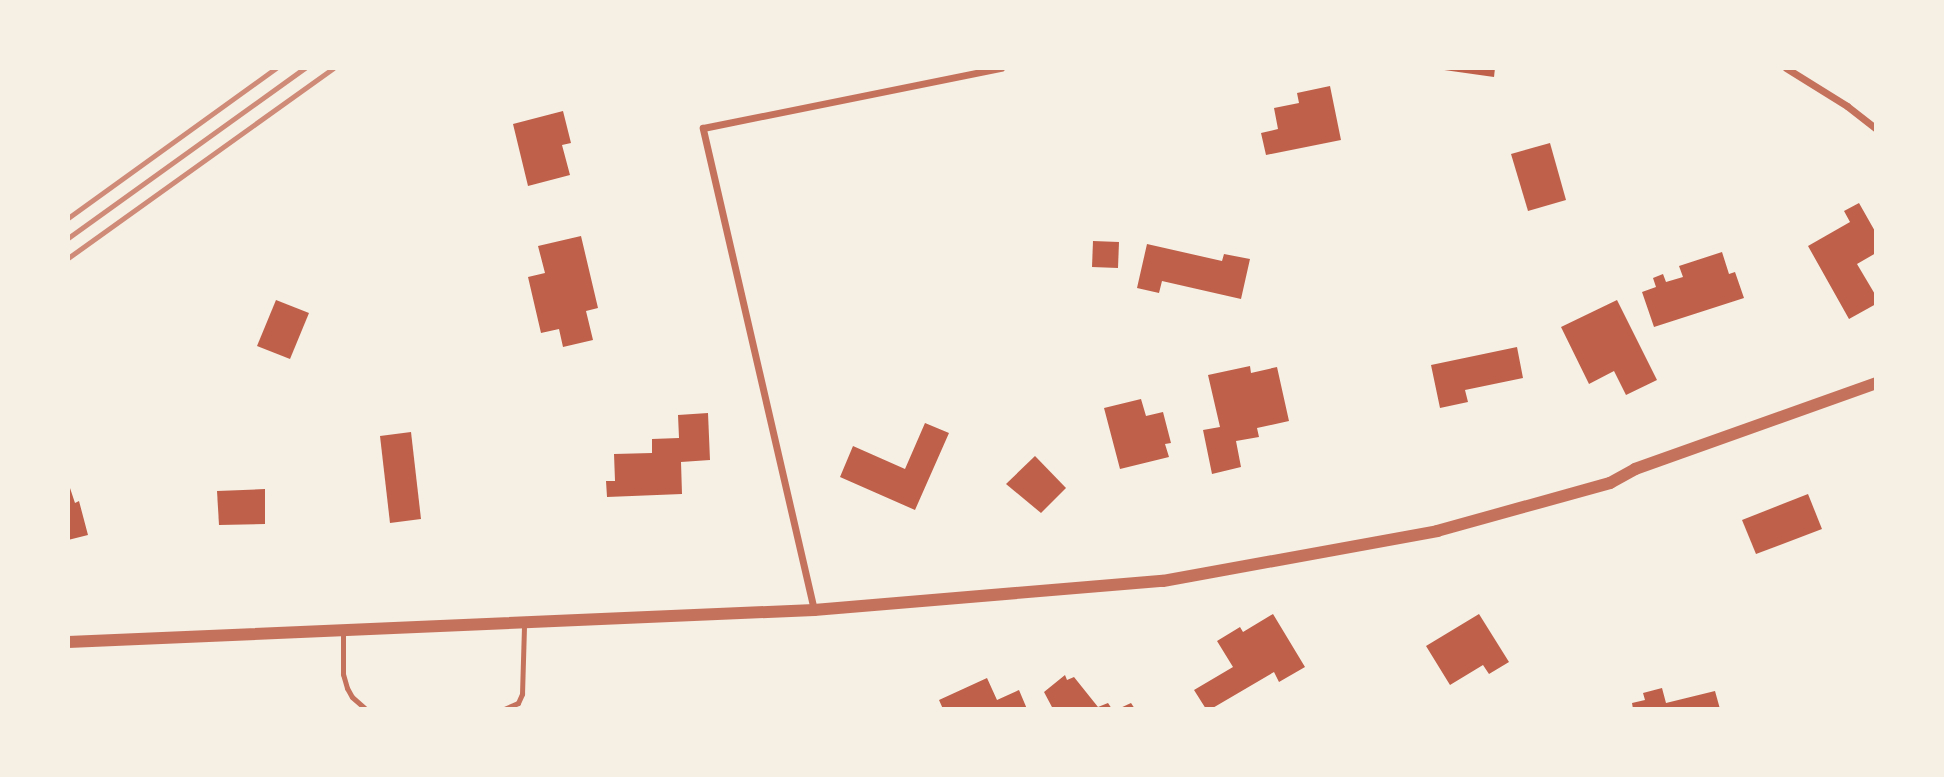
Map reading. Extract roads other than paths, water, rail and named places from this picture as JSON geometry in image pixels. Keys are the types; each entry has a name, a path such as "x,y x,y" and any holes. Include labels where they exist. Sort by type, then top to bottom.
{"street":[{"path":"814,610 703,128 1001,68"},
{"path":"1786,68 1847,106 1876,129"},
{"path":"68,642 814,610 1163,581 1437,531 1610,483 1636,469 1876,383"}],"lane":[{"path":"504,709 518,703 523,694 524,621"},
{"path":"343,629 347,688 352,697 366,709"}],"railway":[{"path":"68,218 276,68"},
{"path":"68,238 305,68"},
{"path":"68,258 333,68"}]}
